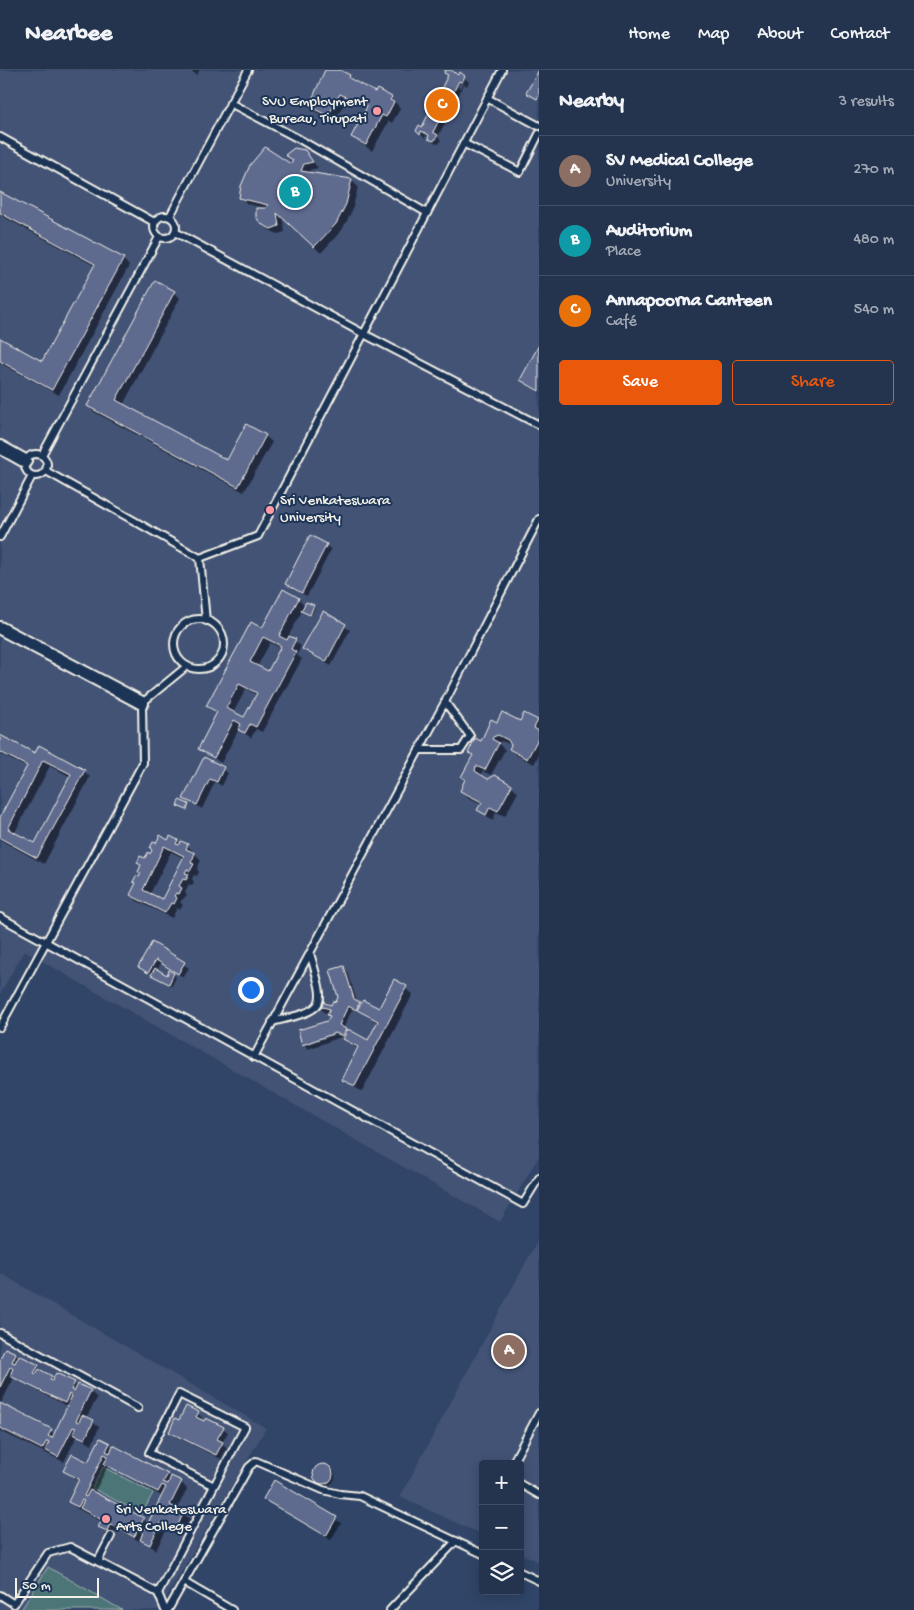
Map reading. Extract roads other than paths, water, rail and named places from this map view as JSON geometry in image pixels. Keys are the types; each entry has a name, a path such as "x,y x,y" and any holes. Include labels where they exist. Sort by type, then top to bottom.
{"street":[{"path":"0,447 25,461"},
{"path":"0,628 142,703"}],"lane":[{"path":"170,216 248,70"},
{"path":"200,558 258,536 502,70"},
{"path":"487,98 539,126"},
{"path":"230,103 299,138 427,214"},
{"path":"463,144 520,172 539,134"},
{"path":"0,137 154,222"},
{"path":"160,216 170,216 176,223 175,232 167,238 160,237 154,232 154,222 160,216"},
{"path":"175,232 364,334 539,425"},
{"path":"42,455 160,237"},
{"path":"32,454 42,455 47,462 46,471 42,475 32,476 25,470 25,461 32,454"},
{"path":"46,471 200,558"},
{"path":"0,537 32,476"},
{"path":"254,1057 445,702 539,519"},
{"path":"200,558 206,621"},
{"path":"198,620 206,621 219,630 223,638 222,654 217,661 203,669 187,666 176,655 174,639 183,625 198,620"},
{"path":"0,1027 143,763 142,703 187,666"},
{"path":"419,750 461,750 470,736 445,702"},
{"path":"0,917 524,1204 538,1182"},
{"path":"272,1022 311,1012 319,1003 322,992 310,953"},
{"path":"0,1333 138,1408"},
{"path":"158,1592 214,1486 244,1427 179,1394 149,1453 214,1486"},
{"path":"514,1460 539,1413"},
{"path":"166,1610 184,1582 249,1467 256,1461 323,1490 360,1496 479,1552"},
{"path":"524,1486 539,1495"},
{"path":"98,1561 111,1536"},
{"path":"390,1610 456,1541"},
{"path":"0,1595 12,1607 48,1553 70,1547 158,1592 166,1610"},
{"path":"524,1574 539,1581"},
{"path":"184,1582 232,1610"}],"place":[{"name":"Annapoorna Canteen","path":"442,105"},
{"name":"SVU Employment Bureau, Tirupati","path":"377,111"},
{"name":"Auditorium","path":"295,192"},
{"name":"Sri Venkateswara University","path":"270,510"},
{"name":"SV Medical College","path":"509,1351"},
{"name":"Sri Venkateswara Arts College","path":"106,1519"}]}
